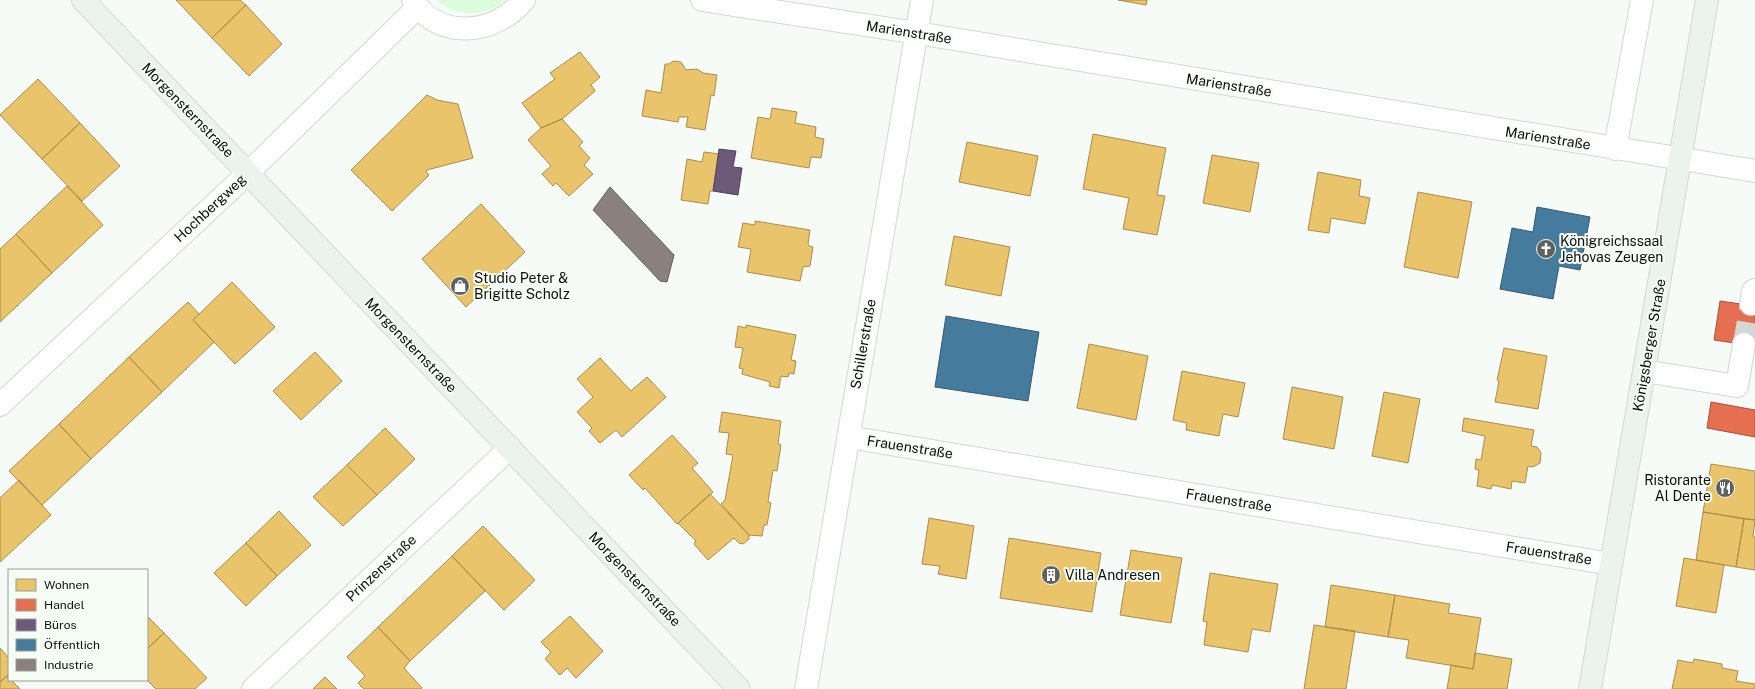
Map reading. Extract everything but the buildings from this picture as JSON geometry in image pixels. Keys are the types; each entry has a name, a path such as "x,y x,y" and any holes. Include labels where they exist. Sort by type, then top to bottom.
{"main road":[{"name":"Morgensternstraße","path":"83,0 739,689"},
{"name":"Königsberger Straße","path":"1590,689 1707,0"}],"street":[{"path":"415,4 435,21 455,28 476,29 497,23 515,11 524,0"},
{"name":"Marienstraße","path":"702,0 917,33 1755,171"},
{"name":"Schillerstraße","path":"806,689 922,0"},
{"path":"1615,149 1642,0"},
{"name":"Hochbergweg","path":"0,404 248,173 415,4"},
{"path":"1644,371 1737,386 1744,344"},
{"name":"Frauenstraße","path":"848,437 1611,564"},
{"name":"Prinzenstraße","path":"253,689 510,448"}],"green space":[{"path":"436,0 506,0 489,10 471,13 453,10"}],"tunnel":[{"path":"1744,344 1751,304"}],"place":[{"name":"Königreichssaal Jehovas Zeugen","path":"1546,249"},
{"name":"Studio Peter & Brigitte Scholz","path":"460,286"},
{"name":"Ristorante Al Dente","path":"1725,488"},
{"name":"Villa Andresen","path":"1051,575"}]}
